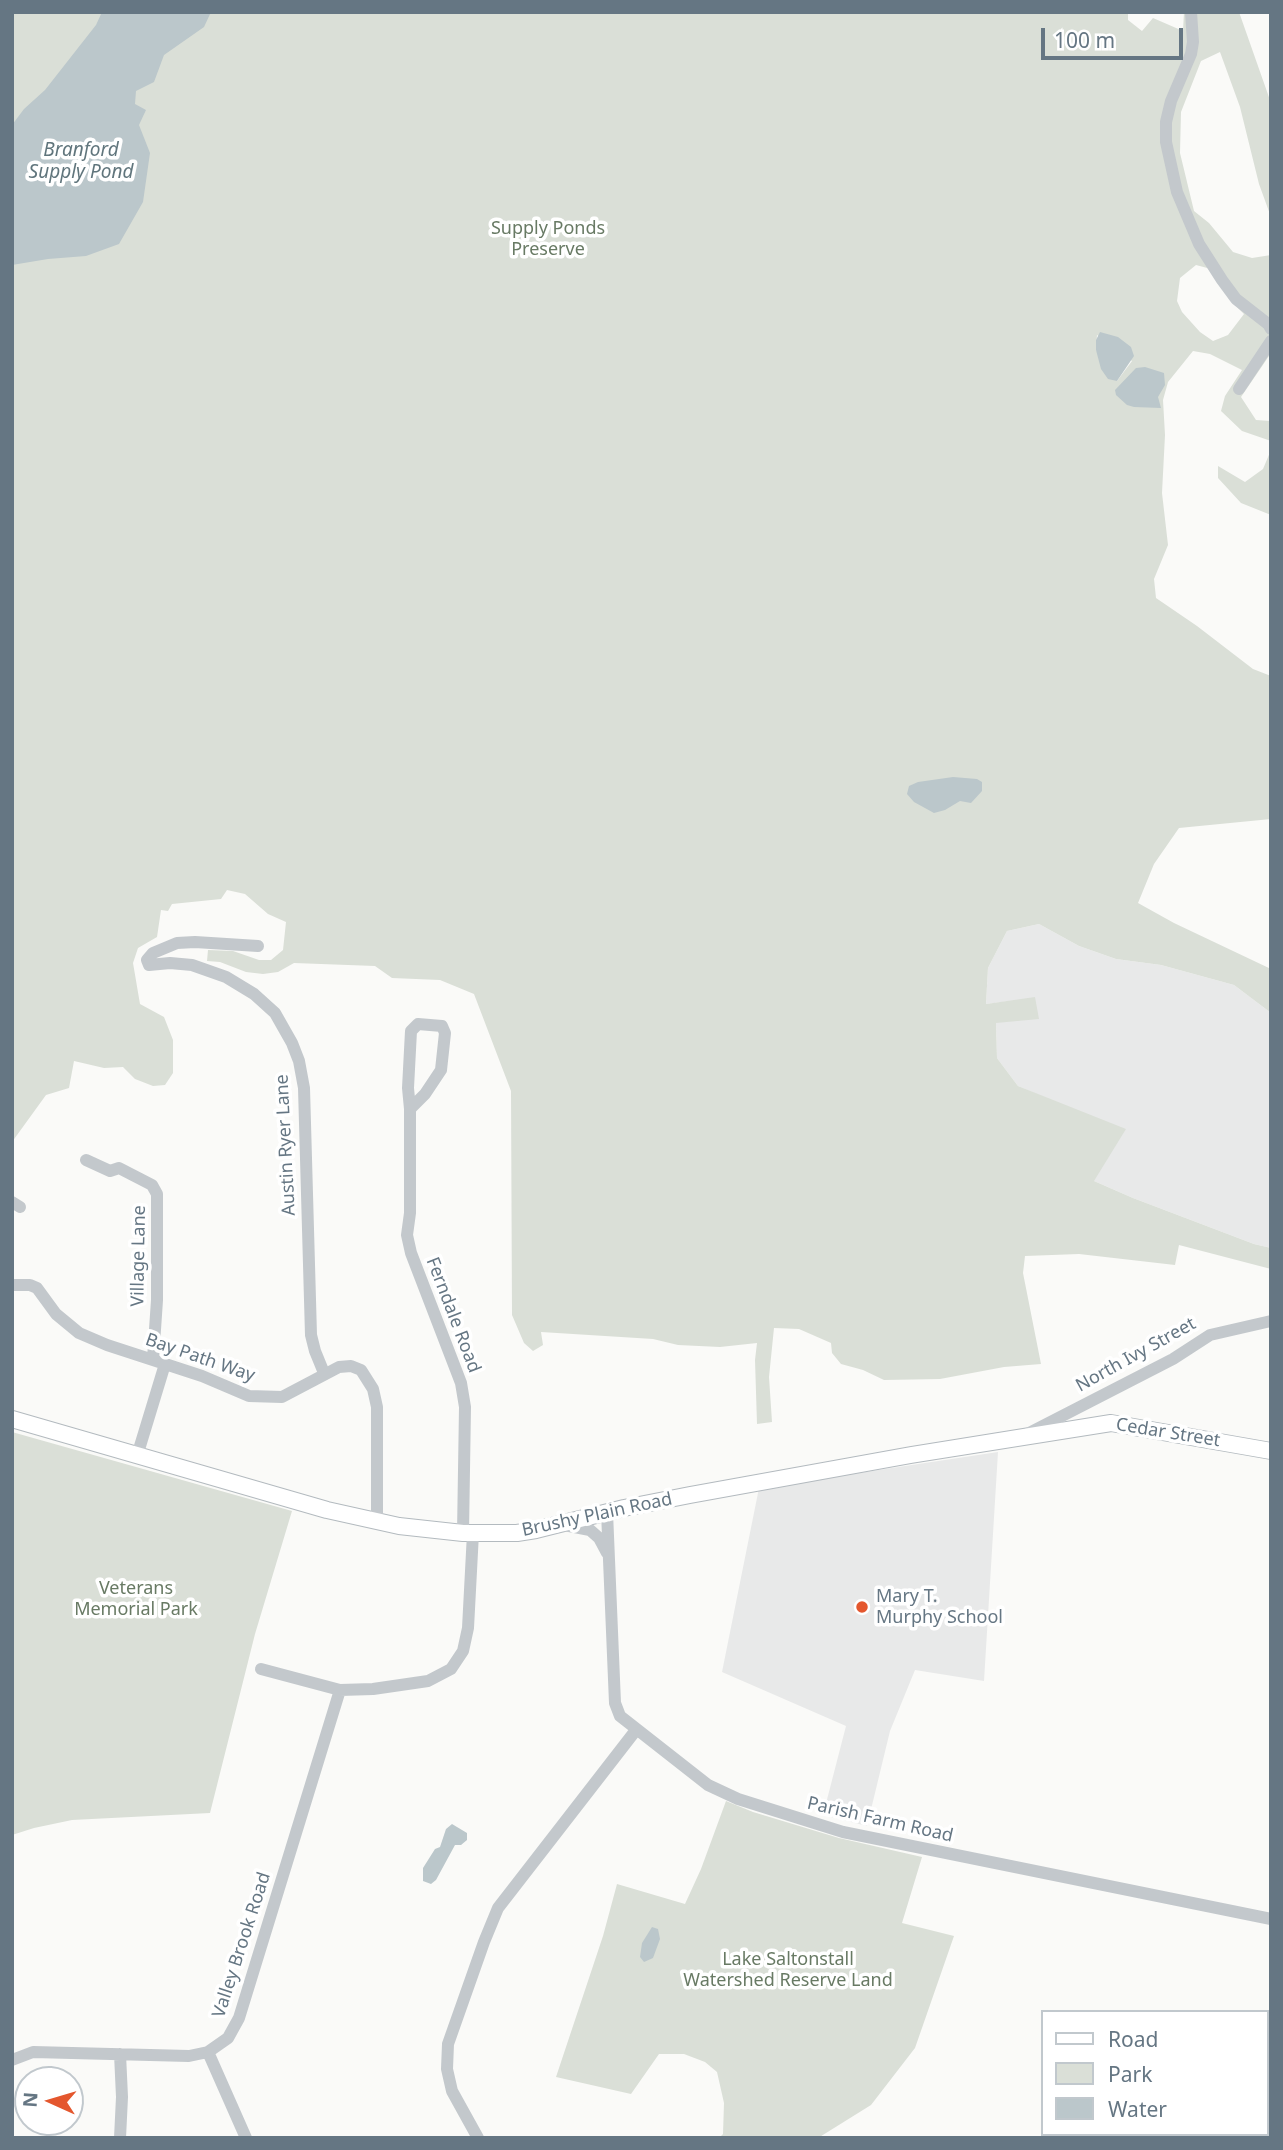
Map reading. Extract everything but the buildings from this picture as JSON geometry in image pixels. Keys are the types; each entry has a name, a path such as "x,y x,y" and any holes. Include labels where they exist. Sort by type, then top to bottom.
{"main road":[{"name":"Brushy Plain Road","path":"12,1419 327,1510 377,1522 468,1533 517,1533 607,1512 1024,1436"},
{"name":"Cedar Street","path":"1024,1436 1111,1423 1271,1451"}],"street":[{"path":"1191,12 1191,54 1171,101 1166,122 1166,142 1177,192 1199,244 1222,280 1236,299 1271,329"},
{"path":"1239,388 1271,341"},
{"name":"Austin Ryer Lane","path":"258,946 177,943 153,953 147,960 149,965 192,965 226,977 254,994 275,1013 292,1043 304,1087 311,1335 314,1351 324,1373"},
{"name":"Ferndale Road","path":"261,1669 340,1690 373,1689 428,1681 451,1668 463,1651 468,1628 465,1407 461,1383 411,1254 407,1235 410,1213 408,1088 411,1031 418,1024 442,1027 445,1033 441,1070 425,1094 410,1109"},
{"name":"Village Lane","path":"86,1160 110,1171 119,1168 152,1185 157,1194 159,1361 137,1456"},
{"name":"Bay Path Way","path":"12,1285 30,1285 37,1288 56,1314 79,1333 249,1395 282,1397 338,1367 351,1366 361,1370 373,1389 377,1407 377,1522"},
{"name":"North Ivy Street","path":"1024,1436 1173,1359 1210,1335 1271,1321"},
{"name":"Parish Farm Road","path":"607,1512 615,1703 620,1716 708,1785 738,1799 843,1832 1271,1919"},
{"path":"558,1524 590,1530 604,1547 610,1560"},
{"name":"Valley Brook Road","path":"208,2052 228,2038 239,2018 340,1690"},
{"path":"478,2138 452,2091 447,2069 448,2044 484,1942 498,1908 636,1730"},
{"path":"12,2060 33,2052 188,2056 208,2052 246,2138"},
{"path":"120,2054 120,2138"}],"shaded area":[{"path":"1039,924 1079,946 1116,959 1161,965 1234,985 1271,1013 1271,1248 1254,1244 1094,1181 1062,1105 1018,1086 997,1058 996,1023 1035,998 986,1004 988,968 1007,931"},
{"name":"Mary T. Murphy School","path":"998,1452 984,1681 915,1670 890,1731 867,1826 823,1815 846,1726 722,1672 759,1488"}],"green space":[{"name":"Supply Ponds Preserve","path":"12,12 1128,12 1128,20 1142,31 1153,18 1183,31 1184,12 1239,12 1271,103 1271,217 1259,184 1240,107 1220,52 1201,61 1181,112 1180,153 1194,211 1209,223 1233,252 1252,258 1271,255 1271,353 1241,397 1256,420 1271,421 1271,441 1242,431 1221,411 1225,396 1242,370 1210,354 1193,351 1168,382 1163,400 1165,435 1162,493 1168,545 1154,579 1156,598 1253,669 1271,676 1271,819 1179,828 1154,864 1138,903 1271,969 1271,1013 1234,985 1161,965 1116,959 1079,946 1039,924 1007,931 988,968 986,1004 1035,997 1039,1019 996,1023 997,1058 1018,1086 1126,1129 1094,1181 1254,1244 1271,1248 1271,1269 1179,1245 1175,1265 1079,1254 1025,1256 1023,1273 1041,1364 1004,1367 940,1379 884,1380 841,1364 832,1353 831,1343 799,1329 774,1328 769,1377 772,1422 757,1424 757,1343 720,1347 678,1345 653,1339 541,1332 543,1345 533,1351 524,1343 512,1315 511,1091 474,994 440,980 392,978 375,966 294,963 278,972 263,974 207,961 208,950 233,951 259,960 271,960 283,950 286,922 268,914 245,894 227,890 221,899 172,904 168,911 161,910 157,937 138,948 133,963 140,1004 164,1017 173,1040 173,1073 165,1085 153,1086 135,1079 123,1067 104,1068 74,1061 69,1088 46,1095 12,1142","holes":["1196,265 1211,269 1244,314 1228,335 1213,341 1200,332 1182,312 1177,301 1180,278","1097,335 1132,361 1117,381 1096,350"]},
{"path":"1271,450 1271,515 1241,503 1218,478 1218,466 1245,482 1263,469"},
{"name":"Veterans Memorial Park","path":"12,1432 292,1511 255,1634 210,1813 72,1820 12,1835"},
{"name":"Lake Saltonstall Watershed Reserve Land","path":"726,1801 839,1838 922,1857 902,1923 954,1936 915,2048 871,2105 818,2138 719,2138 723,2134 724,2103 717,2072 705,2062 684,2054 659,2054 631,2094 556,2077 603,1936 617,1884 685,1904"}],"water":[{"name":"Branford Supply Pond","path":"102,12 211,12 204,27 164,55 154,82 136,91 135,104 146,110 139,125 150,153 143,202 119,244 86,256 12,265 12,125 24,109 45,90 96,25"},
{"path":"1100,332 1118,337 1131,347 1134,356 1117,381 1108,379 1101,369 1096,350 1096,340"},
{"path":"1145,367 1164,373 1165,385 1158,397 1161,408 1127,405 1116,395 1115,390 1136,368"},
{"path":"953,777 977,779 982,782 982,791 971,803 960,801 934,813 914,802 907,794 909,786 918,782"},
{"path":"452,1824 467,1833 467,1840 461,1845 455,1845 436,1880 431,1884 423,1881 423,1868 435,1849 440,1847 446,1829"},
{"path":"652,1927 658,1929 660,1939 653,1958 644,1962 640,1957 642,1943"}],"place":[{"name":"Mary T. Murphy School","path":"862,1607"}]}
